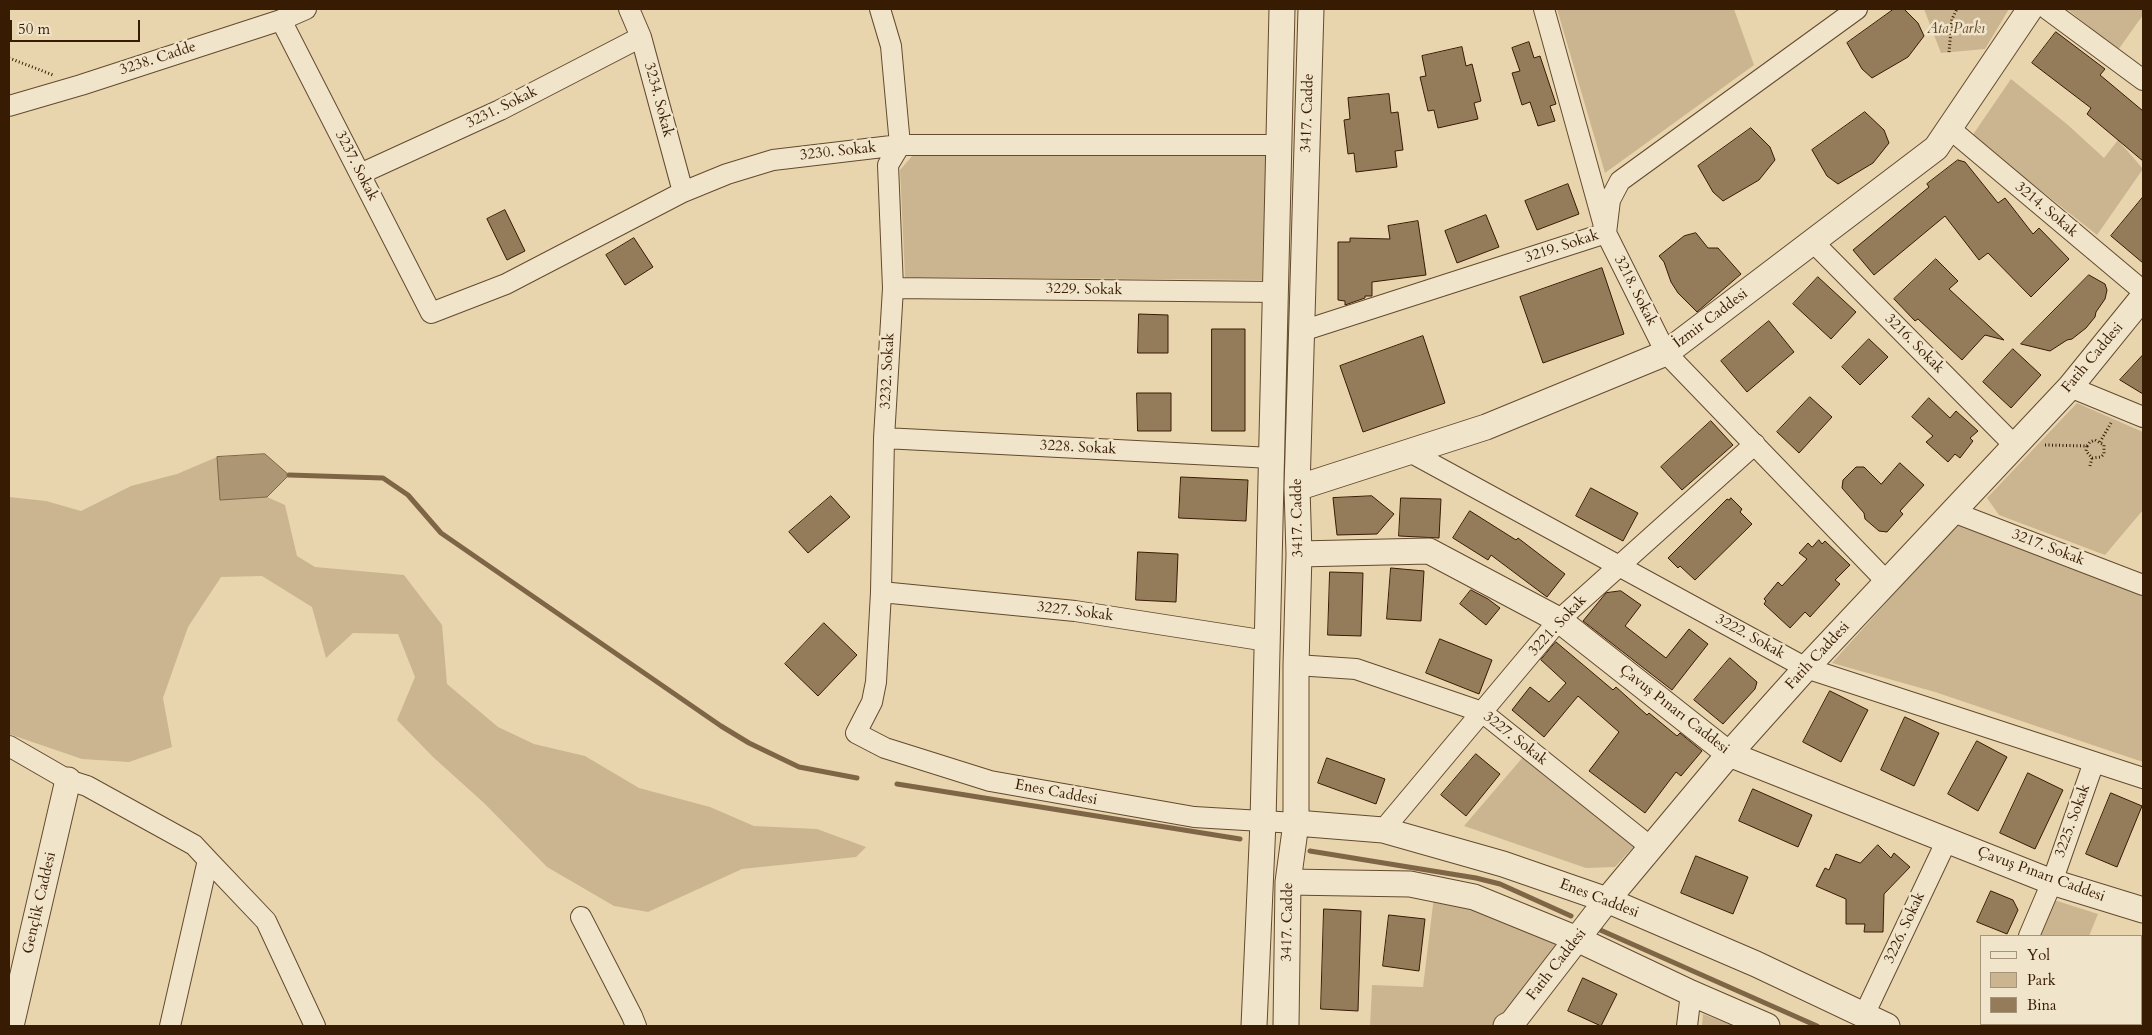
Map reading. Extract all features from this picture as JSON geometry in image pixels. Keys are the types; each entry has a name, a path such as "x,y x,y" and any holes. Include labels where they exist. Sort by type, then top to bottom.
{"street":[{"name":"3238. Cadde","path":"9,106 81,85 281,20 306,9"},
{"name":"3234. Sokak","path":"629,9 641,37 683,192"},
{"path":"880,9 891,46 900,146"},
{"name":"3417. Cadde","path":"1254,1026 1263,822 1282,9"},
{"name":"3417. Cadde","path":"1286,1026 1288,882 1296,823 1296,665 1300,554 1297,488 1311,9"},
{"name":"3218. Sokak","path":"1544,9 1606,233 1666,353 1887,582"},
{"name":"3219. Sokak","path":"1302,331 1606,233 1610,200 1620,181 1857,9"},
{"name":"İzmir Caddesi","path":"1297,488 1486,427 1666,353 1936,148 2030,9"},
{"path":"2048,9 2143,80"},
{"name":"3237. Sokak","path":"281,20 431,313"},
{"name":"3231. Sokak","path":"360,174 500,110 641,37"},
{"name":"3214. Sokak","path":"1949,128 2143,291"},
{"name":"3230. Sokak","path":"431,313 506,284 683,192 727,174 773,160 900,146 1279,145"},
{"name":"3232. Sokak","path":"856,734 872,702 876,682 881,592 884,438 893,288 888,165 900,146"},
{"name":"3216. Sokak","path":"1813,242 2026,445"},
{"name":"3229. Sokak","path":"893,288 1276,292"},
{"name":"Fatih Caddesi","path":"1510,1025 1608,900 1729,754 1806,668 1953,512 2026,445 2143,297"},
{"path":"2070,387 2143,417"},
{"name":"3228. Sokak","path":"884,438 1272,458"},
{"name":"3221. Sokak","path":"1383,830 1559,620 1754,444"},
{"name":"3222. Sokak","path":"1410,452 1806,668 2143,778"},
{"name":"3217. Sokak","path":"1953,512 2143,585"},
{"name":"Çavuş Pınarı Caddesi","path":"1300,554 1429,551 1559,620 1729,754 2052,882 2143,910"},
{"name":"3227. Sokak","path":"881,592 1075,611 1267,641"},
{"name":"3227. Sokak","path":"1296,665 1356,669 1482,712 1652,848"},
{"name":"Enes Caddesi","path":"856,734 885,748 990,781 1194,817 1383,830 1504,864 1608,900 1756,964 1887,1026"},
{"path":"9,746 68,780 87,786 194,845 266,922 315,1026"},
{"name":"3225. Sokak","path":"2029,935 2052,882 2094,762"},
{"name":"Gençlik Caddesi","path":"11,1026 68,780"},
{"name":"3226. Sokak","path":"1864,1015 1947,840"},
{"path":"170,1026 208,860"},
{"path":"1261,881 1410,884 1474,897 1577,939 1691,993 1767,1026"},
{"path":"581,917 636,1026"},
{"path":"1687,1026 1691,993"}],"path":[{"path":"1950,52 1952,19 1956,9"},
{"path":"9,58 81,85"},
{"path":"2090,442 2100,442 2105,449 2103,458 2092,458 2086,451 2087,446 2090,442"},
{"path":"2026,445 2087,446"},
{"path":"2090,466 2092,458"}],"green space":[{"path":"1557,9 1734,9 1754,65 1605,173"},
{"name":"Ata Parkı","path":"1924,9 2009,9 1985,49 1941,53"},
{"path":"2067,9 2143,9 2143,15 2118,50"},
{"path":"2011,79 2068,125 2104,158 2118,140 2143,169 2097,235 1972,136"},
{"path":"1266,153 1263,280 905,277 900,170 913,155"},
{"path":"2077,403 2143,432 2143,510 2105,555 1999,515 1987,498"},
{"path":"217,457 220,500 267,497 285,505 297,556 315,567 404,575 442,625 447,684 498,727 534,744 585,756 639,788 710,807 754,826 817,829 866,847 856,857 742,869 648,912 614,906 547,867 484,803 433,757 397,720 415,677 398,634 353,633 326,658 312,607 262,576 221,577 188,627 163,698 172,747 129,762 82,759 9,734 9,497 46,501 81,511 131,486 177,474"},
{"path":"1957,524 2143,595 2143,762 1935,692 1832,663"},
{"path":"1529,750 1635,845 1615,867 1586,868 1464,826"},
{"path":"1435,888 1569,941 1496,1026 1370,1026 1372,985 1423,987"},
{"path":"2054,900 2098,914 2089,935 2039,935"},
{"path":"1703,1014 1734,1026 1702,1026"},
{"path":"2002,1025 2054,1025 2053,1026"}],"shaded area":[{"path":"265,454 289,475 267,497 220,500 217,457"}],"building":[{"path":"1894,9 1904,9 1918,23 1924,36 1908,57 1872,78 1862,69 1847,43"},
{"path":"2056,32 2105,69 2100,75 2143,111 2143,161 2087,114 2091,108 2032,63"},
{"path":"1529,42 1534,58 1540,56 1556,104 1550,106 1555,121 1538,126 1530,102 1522,105 1512,73 1520,71 1512,48"},
{"path":"1462,47 1466,66 1472,64 1481,101 1474,103 1478,119 1438,128 1434,110 1428,111 1420,77 1426,76 1422,56"},
{"path":"1389,94 1391,113 1398,112 1403,150 1395,151 1397,167 1356,172 1354,153 1348,154 1344,120 1350,119 1348,98"},
{"path":"1865,112 1884,130 1889,143 1873,163 1838,184 1827,176 1812,150"},
{"path":"1751,128 1770,147 1775,160 1759,180 1723,201 1713,192 1698,166"},
{"path":"1958,160 1965,162 1998,203 2005,198 2033,234 2039,228 2069,259 2031,297 1988,253 1979,260 1945,216 1874,275 1853,250 1929,187 1927,184"},
{"path":"1568,184 1579,214 1537,230 1525,201"},
{"path":"2143,197 2143,263 2111,236"},
{"path":"505,210 525,251 507,260 487,219"},
{"path":"1486,215 1499,247 1457,263 1445,231"},
{"path":"1418,221 1426,275 1372,282 1372,296 1365,296 1365,298 1345,305 1345,301 1338,300 1338,242 1350,242 1350,238 1390,239 1388,226"},
{"path":"1696,233 1708,248 1718,248 1741,274 1697,312 1678,293 1671,282 1664,262 1659,256 1684,236"},
{"path":"634,238 653,267 625,285 606,255"},
{"path":"1936,259 1958,281 1949,289 2004,340 1985,335 1962,360 1918,319 1915,321 1894,299"},
{"path":"1602,268 1624,334 1543,363 1520,297"},
{"path":"2089,275 2105,284 2107,290 2105,299 2086,328 2072,339 2067,340 2050,351 2021,344"},
{"path":"1818,277 1856,312 1831,339 1793,304"},
{"path":"1139,314 1168,315 1168,353 1138,353"},
{"path":"1769,321 1794,352 1747,392 1721,361"},
{"path":"1212,329 1245,329 1245,431 1212,431"},
{"path":"1423,336 1445,403 1363,432 1340,366"},
{"path":"1869,339 1888,357 1860,385 1842,367"},
{"path":"2013,349 2041,375 2011,408 1983,382"},
{"path":"2143,355 2143,394 2120,380"},
{"path":"1137,393 1171,393 1171,431 1138,431"},
{"path":"1810,397 1832,417 1799,453 1777,432"},
{"path":"1929,398 1950,418 1956,411 1978,431 1970,438 1973,441 1960,458 1955,454 1948,462 1926,442 1933,436 1912,417"},
{"path":"1711,421 1733,445 1682,490 1661,467"},
{"path":"1900,463 1924,485 1900,511 1903,514 1887,532 1879,531 1865,519 1864,513 1842,488 1843,480 1856,467 1864,467 1881,484"},
{"path":"1181,477 1248,480 1246,521 1179,518"},
{"path":"1591,488 1638,513 1623,541 1576,516"},
{"path":"831,496 850,517 808,553 789,532"},
{"path":"1372,496 1394,514 1377,534 1337,535 1333,498"},
{"path":"1401,498 1441,499 1439,538 1399,536"},
{"path":"1731,498 1742,509 1740,512 1752,524 1695,580 1668,558 1727,499"},
{"path":"1470,511 1516,540 1518,538 1565,574 1547,597 1491,555 1488,560 1453,538"},
{"path":"1819,540 1822,544 1825,541 1850,565 1835,580 1840,584 1810,617 1805,612 1790,628 1764,604 1766,601 1764,599 1778,582 1782,586 1807,559 1799,553 1808,543 1812,547"},
{"path":"1138,552 1178,554 1176,602 1136,600"},
{"path":"1391,568 1424,571 1421,621 1387,619"},
{"path":"1330,572 1363,573 1361,636 1328,635"},
{"path":"1471,590 1500,608 1486,625 1460,604"},
{"path":"1621,591 1641,605 1625,626 1666,658 1689,629 1708,644 1672,690 1583,621 1606,593"},
{"path":"824,623 857,655 818,696 785,664"},
{"path":"1440,639 1492,660 1479,694 1426,673"},
{"path":"1556,642 1613,690 1616,687 1647,715 1649,713 1677,736 1680,733 1702,751 1681,776 1676,772 1645,813 1589,771 1619,732 1578,696 1544,737 1512,710 1530,687 1549,702 1566,683 1541,660"},
{"path":"1730,658 1757,682 1755,689 1723,724 1694,700"},
{"path":"1830,691 1868,710 1841,762 1803,742"},
{"path":"1905,717 1939,733 1914,786 1881,770"},
{"path":"1977,741 2007,757 1978,811 1948,794"},
{"path":"1476,754 1500,774 1466,816 1441,795"},
{"path":"1327,758 1385,779 1376,804 1318,783"},
{"path":"2028,773 2063,790 2035,849 2000,833"},
{"path":"1753,789 1812,815 1798,847 1739,821"},
{"path":"2111,793 2142,806 2117,867 2086,854"},
{"path":"1878,845 1891,858 1894,853 1910,867 1884,894 1883,932 1864,932 1865,924 1846,924 1846,899 1816,886 1825,868 1829,870 1836,854 1860,863"},
{"path":"1696,856 1748,877 1733,914 1681,893"},
{"path":"1991,891 2013,900 2018,910 2007,934 1977,922"},
{"path":"1324,909 1361,911 1358,1011 1321,1009"},
{"path":"1389,915 1425,919 1419,971 1383,966"},
{"path":"1583,978 1617,994 1601,1026 1568,1011"}],"waterway":[{"path":"289,475 383,478 408,495 441,533 721,726 749,743 799,767 857,778"},
{"path":"897,784 1240,839"},
{"path":"1310,851 1476,878 1500,884 1571,916"},
{"path":"1598,929 1817,1026"}]}
